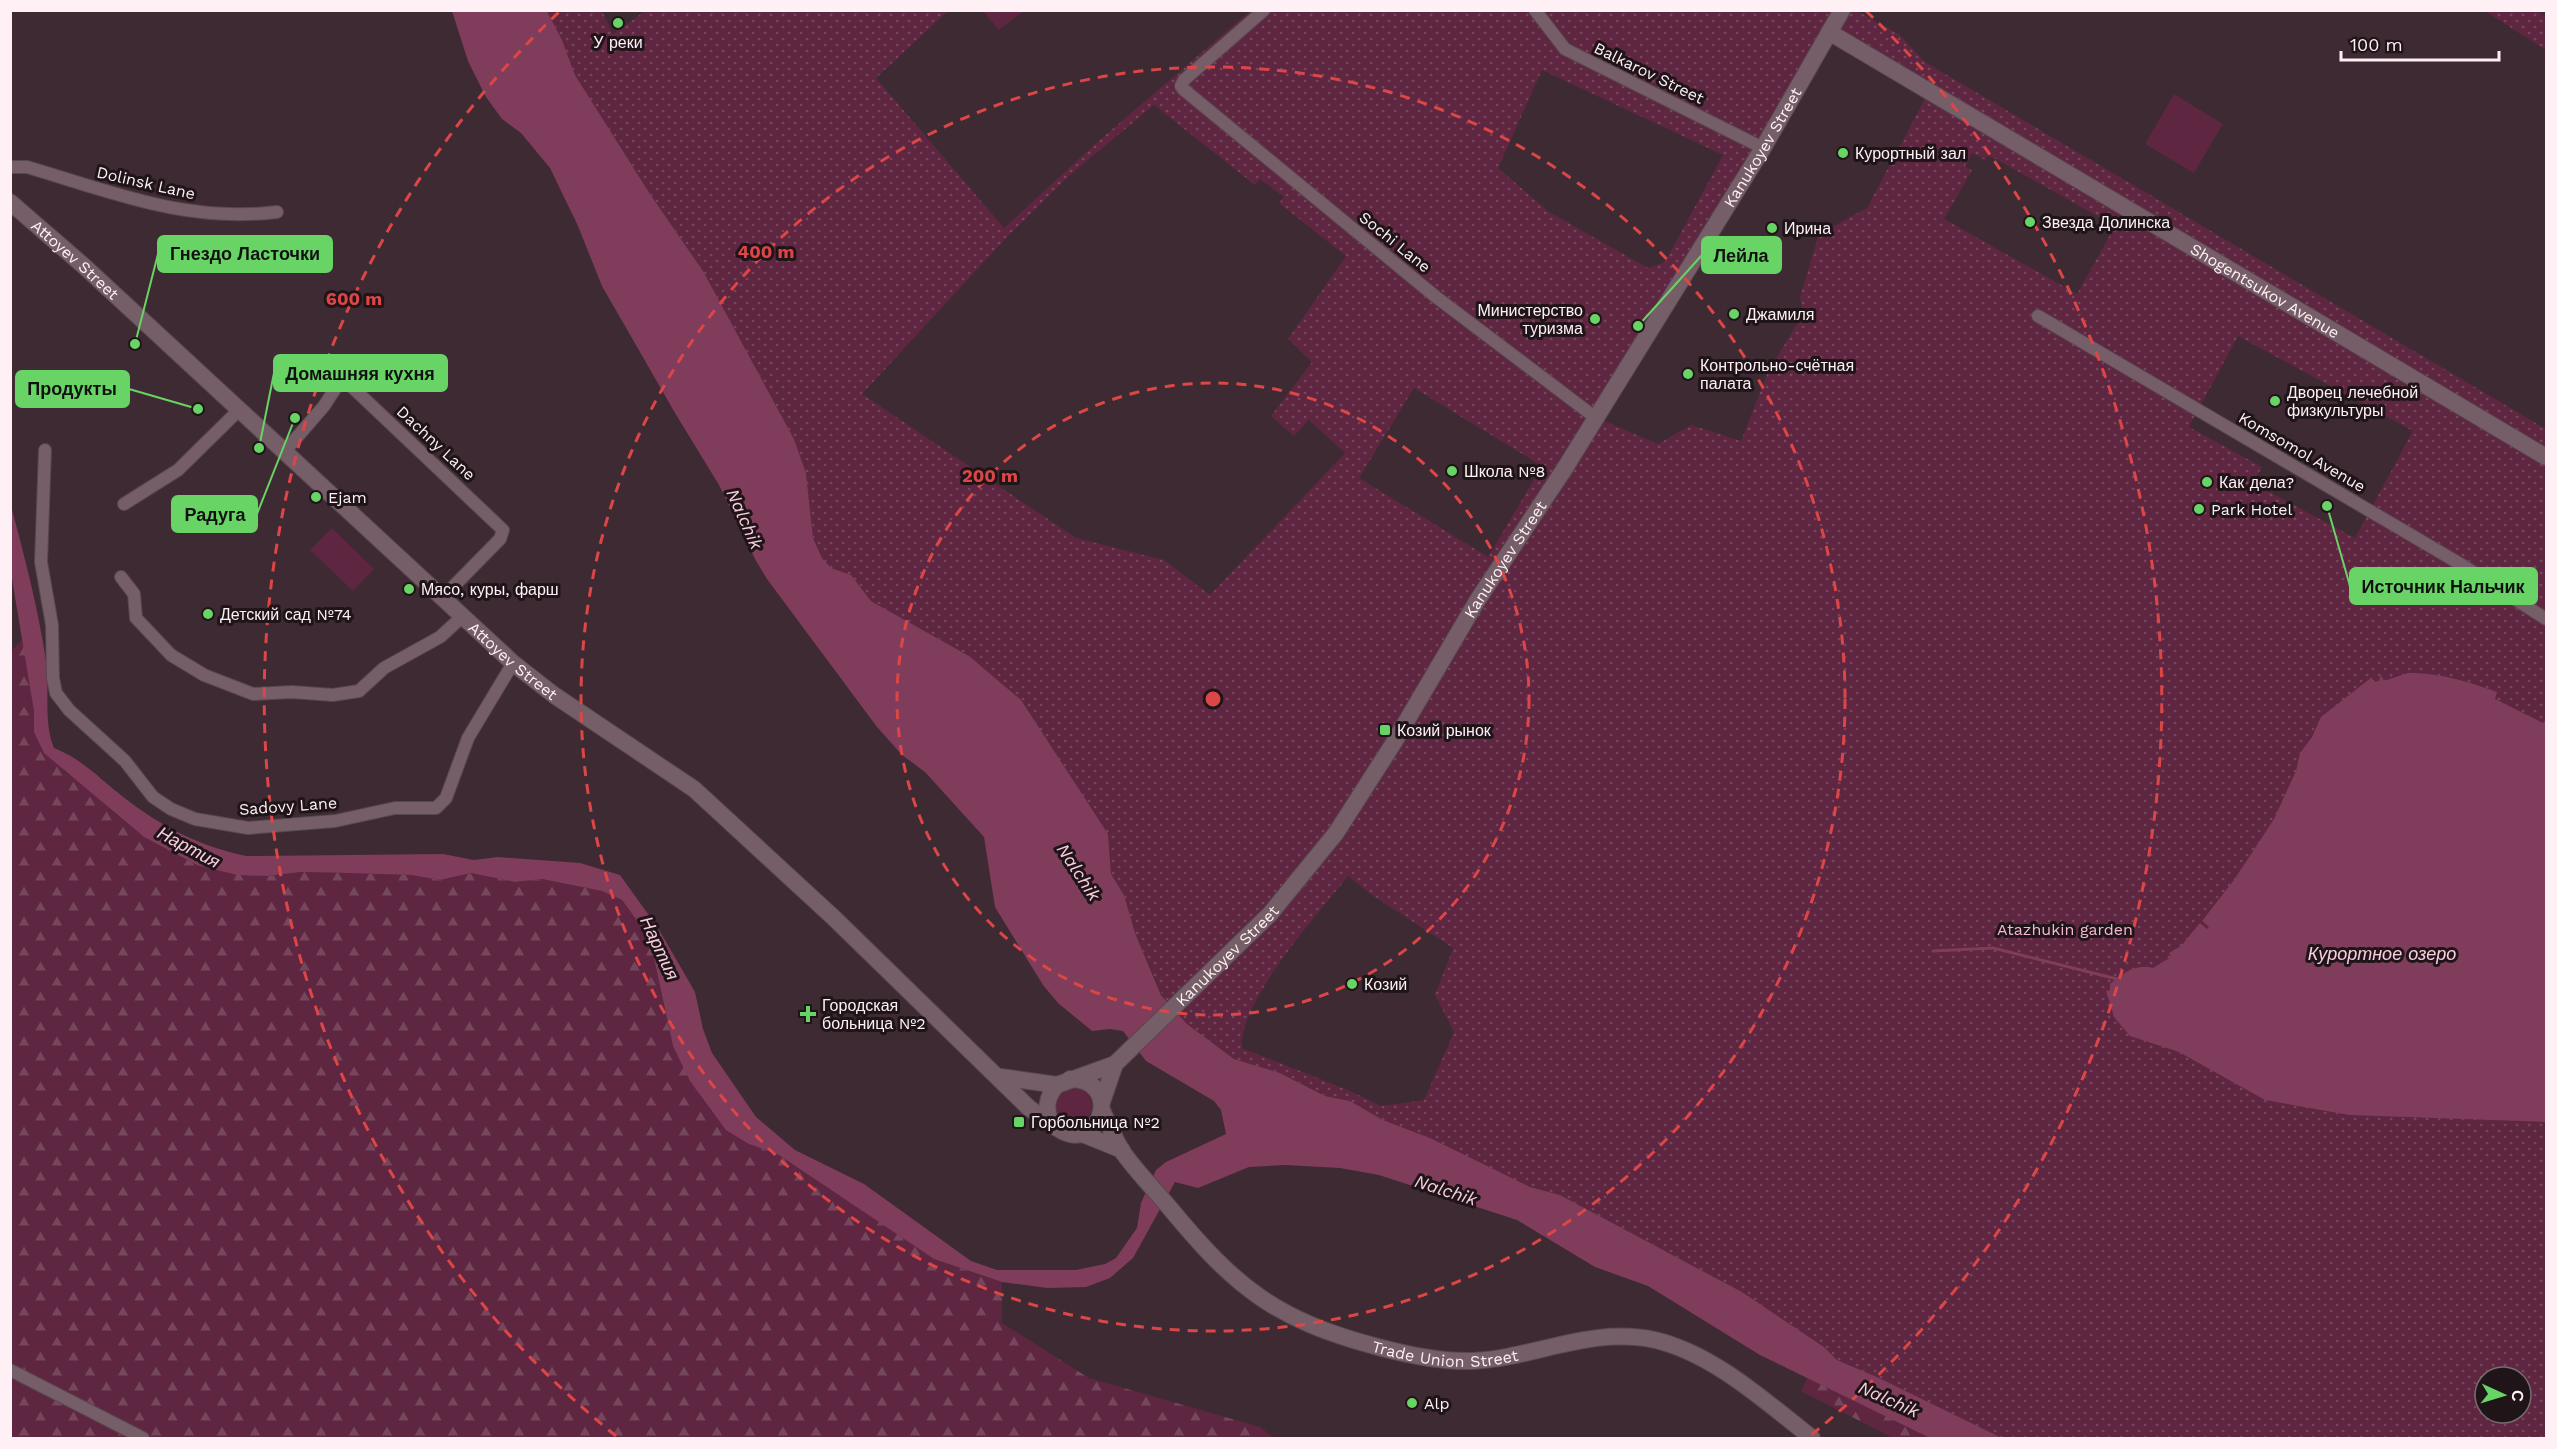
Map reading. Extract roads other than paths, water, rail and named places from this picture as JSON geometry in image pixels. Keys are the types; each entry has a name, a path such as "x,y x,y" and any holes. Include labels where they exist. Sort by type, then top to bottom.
{"street":[{"name":"Sochi Lane","path":"1264,10 1181,84 1183,89 1436,297 1596,418"},
{"name":"Balkarov Street","path":"1534,10 1565,50 1763,148"},
{"name":"Kanukoyev Street","path":"1115,1064 1270,914 1336,833 1393,744 1477,601 1596,418 1763,148 1842,10"},
{"name":"Shogentsukov Avenue","path":"1829,32 2547,457"},
{"name":"Dolinsk Lane","path":"10,167 27,167 163,208 213,214 277,212"},
{"name":"Attoyev Street","path":"10,202 43,228 513,663 554,695 694,789 827,910 934,1017 1001,1077 1029,1108 1055,1126"},
{"name":"Komsomol Avenue","path":"2038,316 2462,565 2547,619"},
{"name":"Dachny Lane","path":"285,451 324,406 337,386 344,383 352,387 503,530 501,539 442,597"},
{"path":"124,504 178,470 240,409"},
{"name":"Sadovy Lane","path":"45,450 41,562 52,625 53,678 56,693 69,710 125,761 146,790 159,802 181,814 195,819 248,828 335,821 395,808 436,807 446,798 468,738 513,663"},
{"path":"121,577 134,594 136,618 171,654 204,675 253,694 292,692 333,695 358,691 384,668 440,637 462,616"},
{"path":"1115,1064 1095,1125 1080,1133 1071,1134 1055,1126 1047,1105 1052,1090 1064,1082 1115,1064"},
{"path":"1001,1077 1064,1082 1079,1079 1094,1087 1102,1106"},
{"name":"Trade Union Street","path":"1102,1106 1122,1150 1203,1248 1244,1287 1288,1316 1324,1331 1394,1351 1449,1360 1473,1361 1590,1338 1620,1335 1657,1341 1701,1359 1735,1379 1812,1438"},
{"path":"1080,1133 1122,1150"},
{"path":"10,1370 143,1438"}],"water":[{"path":"452,11 547,11 562,40 575,75 650,194 703,271 794,439 806,473 813,538 822,558 831,568 851,575 871,601 969,656 1021,700 1108,834 1111,874 1124,895 1135,933 1161,995 1187,1024 1234,1059 1280,1073 1325,1096 1350,1101 1383,1120 1432,1139 1530,1187 1560,1195 1742,1292 1824,1347 1837,1360 2002,1438 1930,1438 1760,1355 1648,1286 1595,1267 1517,1220 1379,1175 1340,1168 1285,1165 1249,1167 1198,1188 1175,1182 1133,1258 1110,1278 1086,1287 1047,1288 1002,1282 934,1259 779,1155 749,1144 726,1130 690,1081 673,1046 654,958 643,929 622,900 602,891 542,879 515,882 471,873 440,880 411,875 348,873 301,872 267,876 237,875 197,865 144,837 44,753 34,732 34,711 11,573 10,502 43,641 47,672 49,727 54,748 82,763 136,807 166,826 212,847 246,856 443,854 474,860 498,857 580,863 620,875 658,928 695,992 703,1029 712,1053 756,1117 795,1150 864,1184 971,1261 997,1270 1076,1270 1105,1264 1116,1258 1137,1228 1141,1203 1156,1170 1166,1162 1226,1134 1221,1110 1214,1101 1146,1061 1123,1031 1110,1029 1092,1031 1058,1003 1043,985 995,907 984,837 925,772 902,755 877,727 767,579 719,485 602,286 578,226 550,168 521,133 502,119 486,97 468,61"},
{"name":"Курортное озеро","path":"2408,673 2442,676 2487,688 2497,692 2495,699 2543,723 2546,719 2546,1122 2349,1115 2265,1100 2179,1052 2130,1036 2114,1017 2106,991 2110,990 2110,984 2125,973 2141,967 2153,968 2171,957 2169,953 2181,946 2200,923 2207,929 2209,927 2202,921 2234,880 2274,819 2296,771 2300,753 2312,737 2321,717 2372,677 2373,682 2379,681 2381,675 2384,681"}],"waterway":[{"path":"1933,951 1993,948 2117,979"}],"place":[{"name":"У реки","path":"618,23"},
{"name":"Курортный зал","path":"1843,153"},
{"name":"Звезда Долинска","path":"2030,222"},
{"name":"Ирина","path":"1772,228"},
{"name":"Джамиля","path":"1734,314"},
{"name":"Министерство туризма","path":"1595,319"},
{"name":"Лейла","path":"1638,326"},
{"name":"Гнездо Ласточки","path":"135,344"},
{"name":"Контрольно-счётная палата","path":"1688,374"},
{"name":"Дворец лечебной физкультуры","path":"2275,401"},
{"name":"Продукты","path":"198,409"},
{"name":"Радуга","path":"295,418"},
{"name":"Домашняя кухня","path":"259,448"},
{"name":"Школа №8","path":"1452,471"},
{"name":"Как дела?","path":"2207,482"},
{"name":"Ejam","path":"316,497"},
{"name":"Источник Нальчик","path":"2327,506"},
{"name":"Park Hotel","path":"2199,509"},
{"name":"Мясо, куры, фарш","path":"409,589"},
{"name":"Детский сад №74","path":"208,614"},
{"name":"Козий рынок","path":"1385,730"},
{"name":"Козий","path":"1352,984"},
{"name":"Городская больница №2","path":"808,1014"},
{"name":"Горбольница №2","path":"1019,1122"},
{"name":"Alp","path":"1412,1403"}],"water label":[{"name":"Nalchik","path":"745,519"},
{"name":"Нартия","path":"189,847"},
{"name":"Nalchik","path":"1079,872"},
{"name":"Нартия","path":"660,948"},
{"name":"Nalchik","path":"1446,1190"},
{"name":"Nalchik","path":"1889,1399"}],"park label":[{"name":"Atazhukin garden","path":"2065,929"}]}
